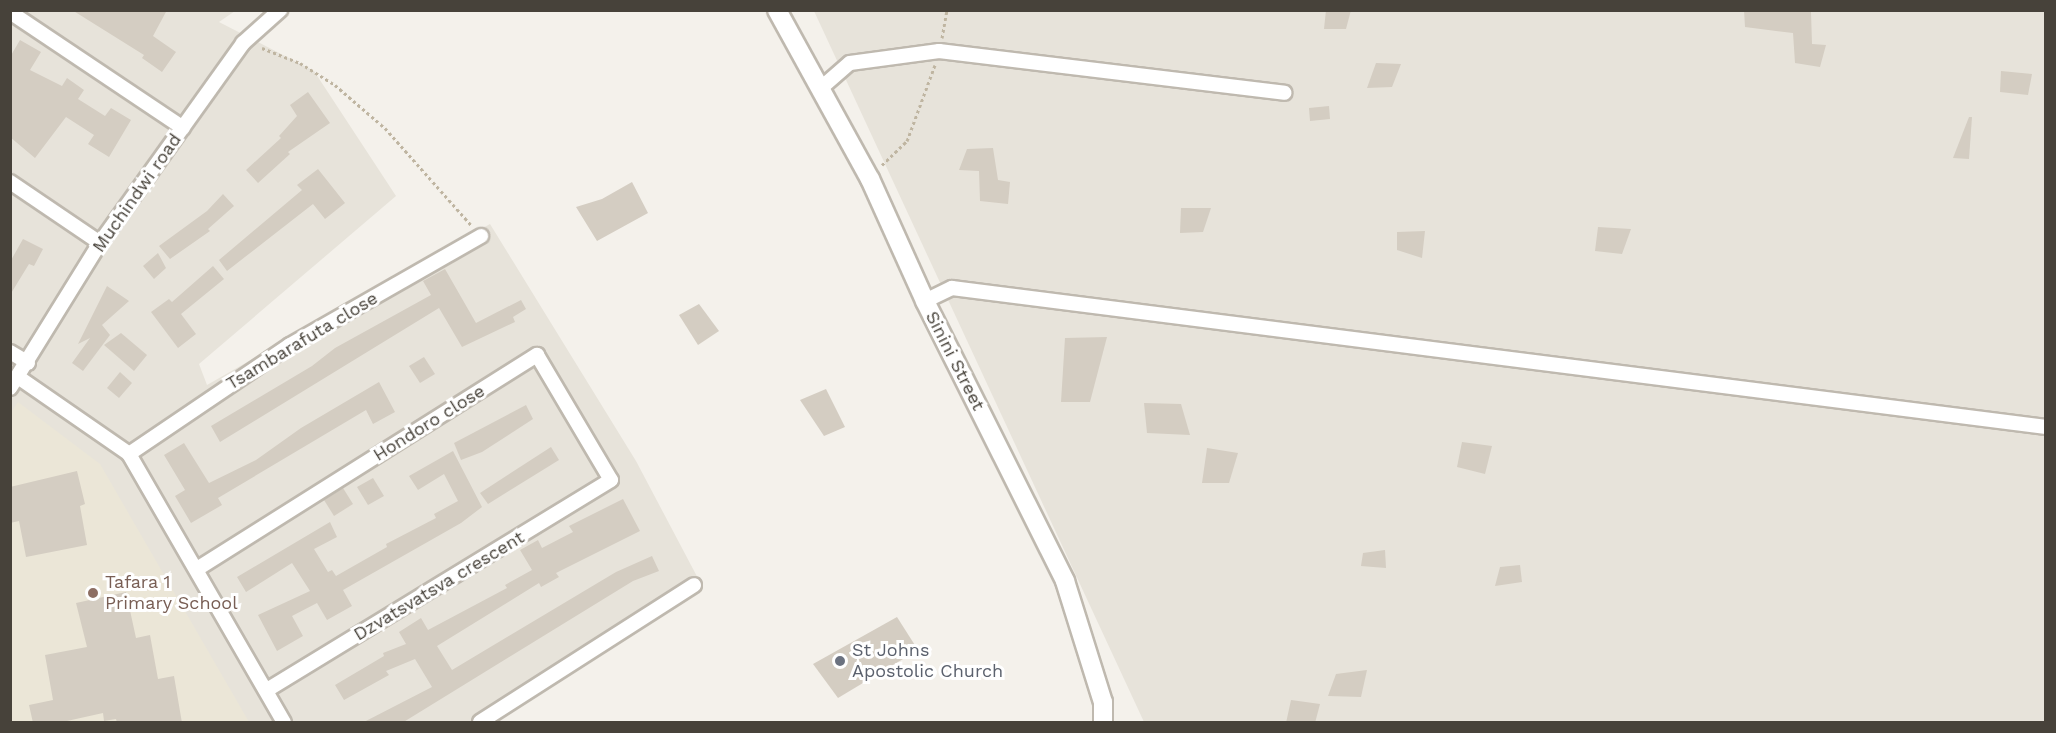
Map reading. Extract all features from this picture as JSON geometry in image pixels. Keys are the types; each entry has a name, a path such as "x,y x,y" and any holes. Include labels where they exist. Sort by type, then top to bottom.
{"street":[{"name":"Sinini Street","path":"777,10 870,179 925,301 1065,581 1103,702 1103,723"},
{"path":"10,12 183,128"},
{"name":"Muchindwi road","path":"14,383 100,243 243,42 270,13"},
{"path":"821,88 850,63 939,51 1284,93"},
{"path":"10,182 100,243"},
{"name":"Tsambarafuta close","path":"129,454 290,345 481,236"},
{"path":"925,301 952,288 2046,427"},
{"path":"10,352 28,363"},
{"name":"Hondoro close","path":"197,569 537,355 611,480"},
{"path":"14,383 129,454 284,723"},
{"name":"Dzvatsvatsva crescent","path":"266,691 611,480"},
{"path":"480,723 694,585"}],"path":[{"path":"870,179 907,141 928,93 947,10"},
{"path":"243,42 300,63 334,85 385,128 481,236"}],"shaded area":[{"path":"10,11 235,11 219,22 314,71 396,196 199,364 207,385 490,224 636,461 701,584 490,722 11,722"},
{"path":"814,11 2045,11 2045,722 1144,722"},
{"name":"Tafara 1 Primary School","path":"18,402 100,464 249,722 11,722 10,414"}],"building":[{"path":"72,10 167,10 153,36 176,52 162,72 142,58 144,55"},
{"path":"1326,10 1351,10 1346,29 1324,29"},
{"path":"1744,10 1811,12 1812,44 1826,45 1820,67 1795,63 1793,33 1745,27"},
{"path":"20,40 41,52 30,70 62,86 67,78 84,90 78,99 105,116 111,108 131,120 109,157 88,144 94,135 66,117 35,158 10,137 10,57"},
{"path":"1376,63 1401,64 1392,87 1367,88"},
{"path":"2001,71 2032,74 2028,95 2000,92"},
{"path":"308,92 330,123 288,152 290,154 258,183 246,170 281,138 279,136 297,116 290,105"},
{"path":"1329,106 1330,119 1310,121 1309,108"},
{"path":"1969,117 1972,117 1969,159 1953,158"},
{"path":"993,148 998,180 1010,182 1008,204 980,201 979,171 959,170 967,149"},
{"path":"318,169 345,203 325,219 313,204 227,271 219,260 302,190 297,185"},
{"path":"632,182 648,213 597,241 576,207 602,199"},
{"path":"223,194 234,206 208,229 210,231 170,259 159,246 207,211"},
{"path":"1181,208 1211,208 1203,232 1180,233"},
{"path":"1598,227 1631,229 1622,254 1595,251"},
{"path":"1425,231 1422,258 1397,250 1397,232"},
{"path":"23,239 43,249 34,266 29,264 10,295 10,262"},
{"path":"158,253 166,268 154,279 143,266"},
{"path":"213,266 224,279 181,314 196,334 178,348 151,312 169,299 172,302"},
{"path":"445,269 476,323 521,300 526,309 513,317 515,322 462,347 439,308 220,442 211,426 312,366 335,348 431,295 423,281"},
{"path":"107,286 129,301 102,325 110,335 83,371 72,363 90,338 78,344"},
{"path":"699,304 719,331 698,345 679,315"},
{"path":"121,333 147,355 134,371 104,345"},
{"path":"1107,337 1090,402 1061,402 1065,338"},
{"path":"424,357 435,374 420,383 409,366"},
{"path":"120,372 132,383 119,398 107,388"},
{"path":"379,382 395,412 373,424 366,410 218,498 222,505 191,523 175,496 185,490 164,455 184,443 209,483 256,460 301,428"},
{"path":"826,389 845,427 824,436 800,400"},
{"path":"1144,403 1181,404 1190,435 1147,433"},
{"path":"526,405 533,419 482,452 461,460 454,443"},
{"path":"1462,442 1492,446 1485,474 1457,467"},
{"path":"551,447 559,460 488,504 480,493"},
{"path":"1207,448 1238,453 1229,483 1202,483"},
{"path":"453,451 482,507 461,523 343,590 352,606 327,620 317,603 292,616 303,636 277,651 258,615 310,591 292,563 246,592 237,577 330,522 337,537 314,549 328,572 332,570 336,576 387,547 386,544 436,518 434,514 458,501 444,474 418,490 409,476"},
{"path":"77,471 85,504 80,506 87,545 26,557 19,521 10,523 10,487"},
{"path":"373,478 384,496 368,505 357,487"},
{"path":"343,488 353,504 334,516 324,500"},
{"path":"623,499 640,531 556,573 559,577 541,587 539,583 437,646 452,670 616,572 652,556 659,571 633,581 402,723 362,723 432,687 415,659 386,671 389,675 344,700 335,685 384,656 383,653 406,644 399,632 421,618 428,630 507,588 505,585 532,570 520,550 538,540 542,548 573,532 569,526"},
{"path":"1385,550 1386,568 1361,566 1363,553"},
{"path":"1520,565 1522,582 1495,586 1500,567"},
{"path":"126,592 136,638 150,635 158,679 174,676 182,723 117,723 116,719 104,721 103,713 58,723 33,723 29,705 53,700 45,655 87,647 76,603"},
{"path":"897,617 918,650 838,698 813,664"},
{"path":"1367,670 1361,697 1328,696 1336,674"},
{"path":"1291,700 1320,704 1315,723 1286,723"}],"place":[{"name":"Tafara 1 Primary School","path":"93,593"},
{"name":"St Johns Apostolic Church","path":"840,661"}]}
